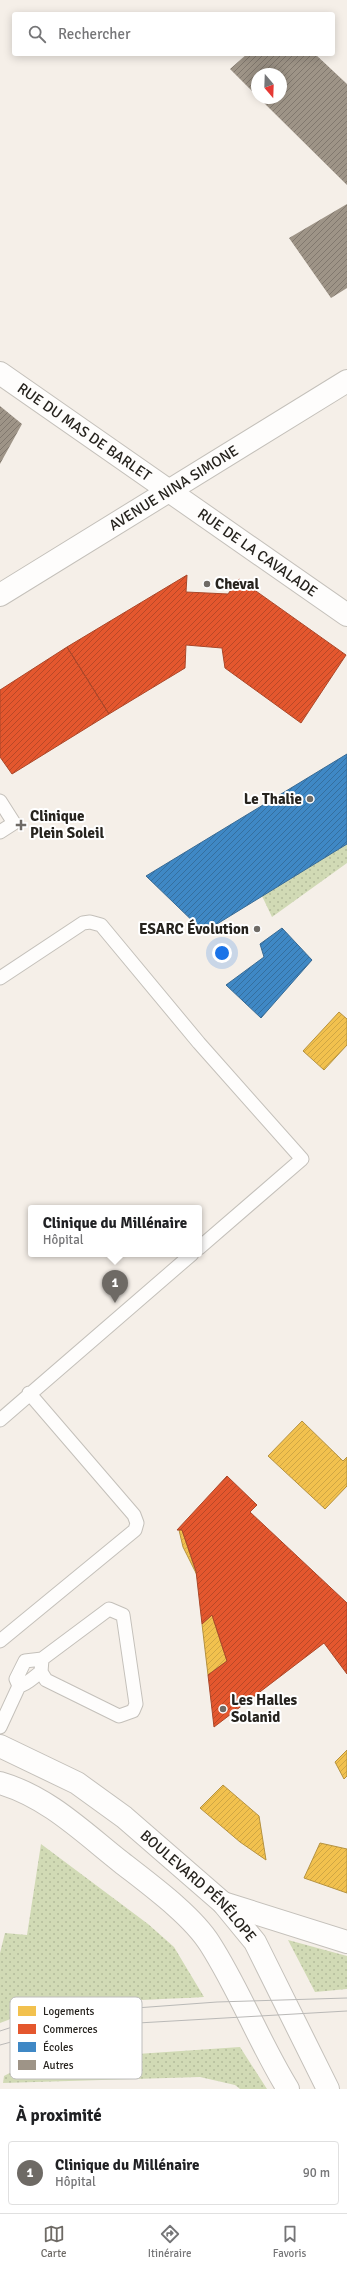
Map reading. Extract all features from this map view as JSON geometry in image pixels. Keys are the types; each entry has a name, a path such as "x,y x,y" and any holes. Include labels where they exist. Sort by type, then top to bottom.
{"main road":[{"name":"RUE DU MAS DE BARLET","path":"0,373 168,491"},
{"name":"AVENUE NINA SIMONE","path":"0,595 347,381"},
{"name":"RUE DE LA CAVALADE","path":"168,491 347,615"},
{"name":"BOULEVARD PÉNÉLOPE","path":"0,1746 77,1783 124,1817 223,1904 255,1942 328,2089"},
{"name":"BOULEVARD PÉNÉLOPE","path":"0,1783 33,1797 64,1814 149,1883 180,1911 209,1943 244,2003 288,2089"},
{"path":"223,1904 347,1942"}],"lane":[{"path":"0,801 14,823 0,832"},
{"path":"0,978 83,923 90,922 101,925 199,1044 302,1159 202,1245"},
{"path":"0,1420 29,1393 188,1257"},
{"path":"0,1641 135,1530 137,1523 134,1515 29,1393"},
{"path":"0,1727 19,1686 16,1678 25,1661 42,1659 109,1609 124,1615 136,1704 133,1711 119,1716 46,1680 41,1672 42,1659"},
{"path":"19,1686 26,1684 41,1672"}],"green space":[{"path":"347,844 347,863 272,917 262,896"},
{"path":"41,1844 148,1924 174,1947 204,1997 142,2000 142,1997 10,1997 10,2020 0,2023 0,1953 5,1933 27,1935"},
{"path":"288,1940 347,1956 347,1989 315,1992"},
{"path":"240,2047 267,2089 240,2089 235,2085 200,2077 142,2079 142,2054"},
{"path":"10,2073 10,2079 134,2079 3,2083 4,2076"}],"building: Logements":[{"path":"339,1012 347,1019 347,1045 324,1070 303,1051"},
{"path":"302,1421 343,1461 347,1457 347,1486 325,1509 268,1456"},
{"path":"181,1529 197,1575 183,1547 179,1530"},
{"path":"212,1615 227,1661 208,1675 202,1624"},
{"path":"347,1750 347,1776 344,1779 335,1762"},
{"path":"223,1785 259,1816 266,1860 240,1842 200,1808"},
{"path":"320,1843 347,1849 347,1893 304,1878"}],"building: Commerces":[{"path":"187,575 186,592 228,594 239,579 346,655 301,723 225,668 222,648 186,645 185,668 109,714 67,647"},
{"path":"67,647 109,714 12,774 0,757 0,690"},
{"path":"227,1476 257,1505 250,1512 347,1603 347,1674 324,1643 214,1727 208,1675 227,1661 212,1615 202,1624 196,1571 182,1530 177,1530"}],"building: Écoles":[{"name":"Le Thalie","path":"347,754 347,844 204,932 146,876"},
{"path":"282,928 312,960 261,1018 226,985 264,957 260,944"}],"building: Autres":[{"path":"245,56 317,56 347,84 347,185 265,104 287,104 287,68 251,68 251,90 230,69"},
{"path":"347,204 347,288 331,298 289,238"},
{"path":"0,406 22,424 0,464"}],"tram line":[{"path":"142,2008 217,2002 347,1998"},
{"path":"142,2023 347,2011"},
{"path":"0,2031 10,2028"},
{"path":"0,2045 10,2042"}],"place":[{"name":"Cheval","path":"207,584"},
{"name":"Le Thalie","path":"310,799"},
{"name":"Clinique Plein Soleil","path":"21,825"},
{"name":"ESARC Évolution","path":"257,929"},
{"name":"Clinique du Millénaire","path":"115,1303"},
{"name":"Les Halles Solanid","path":"223,1709"}]}
